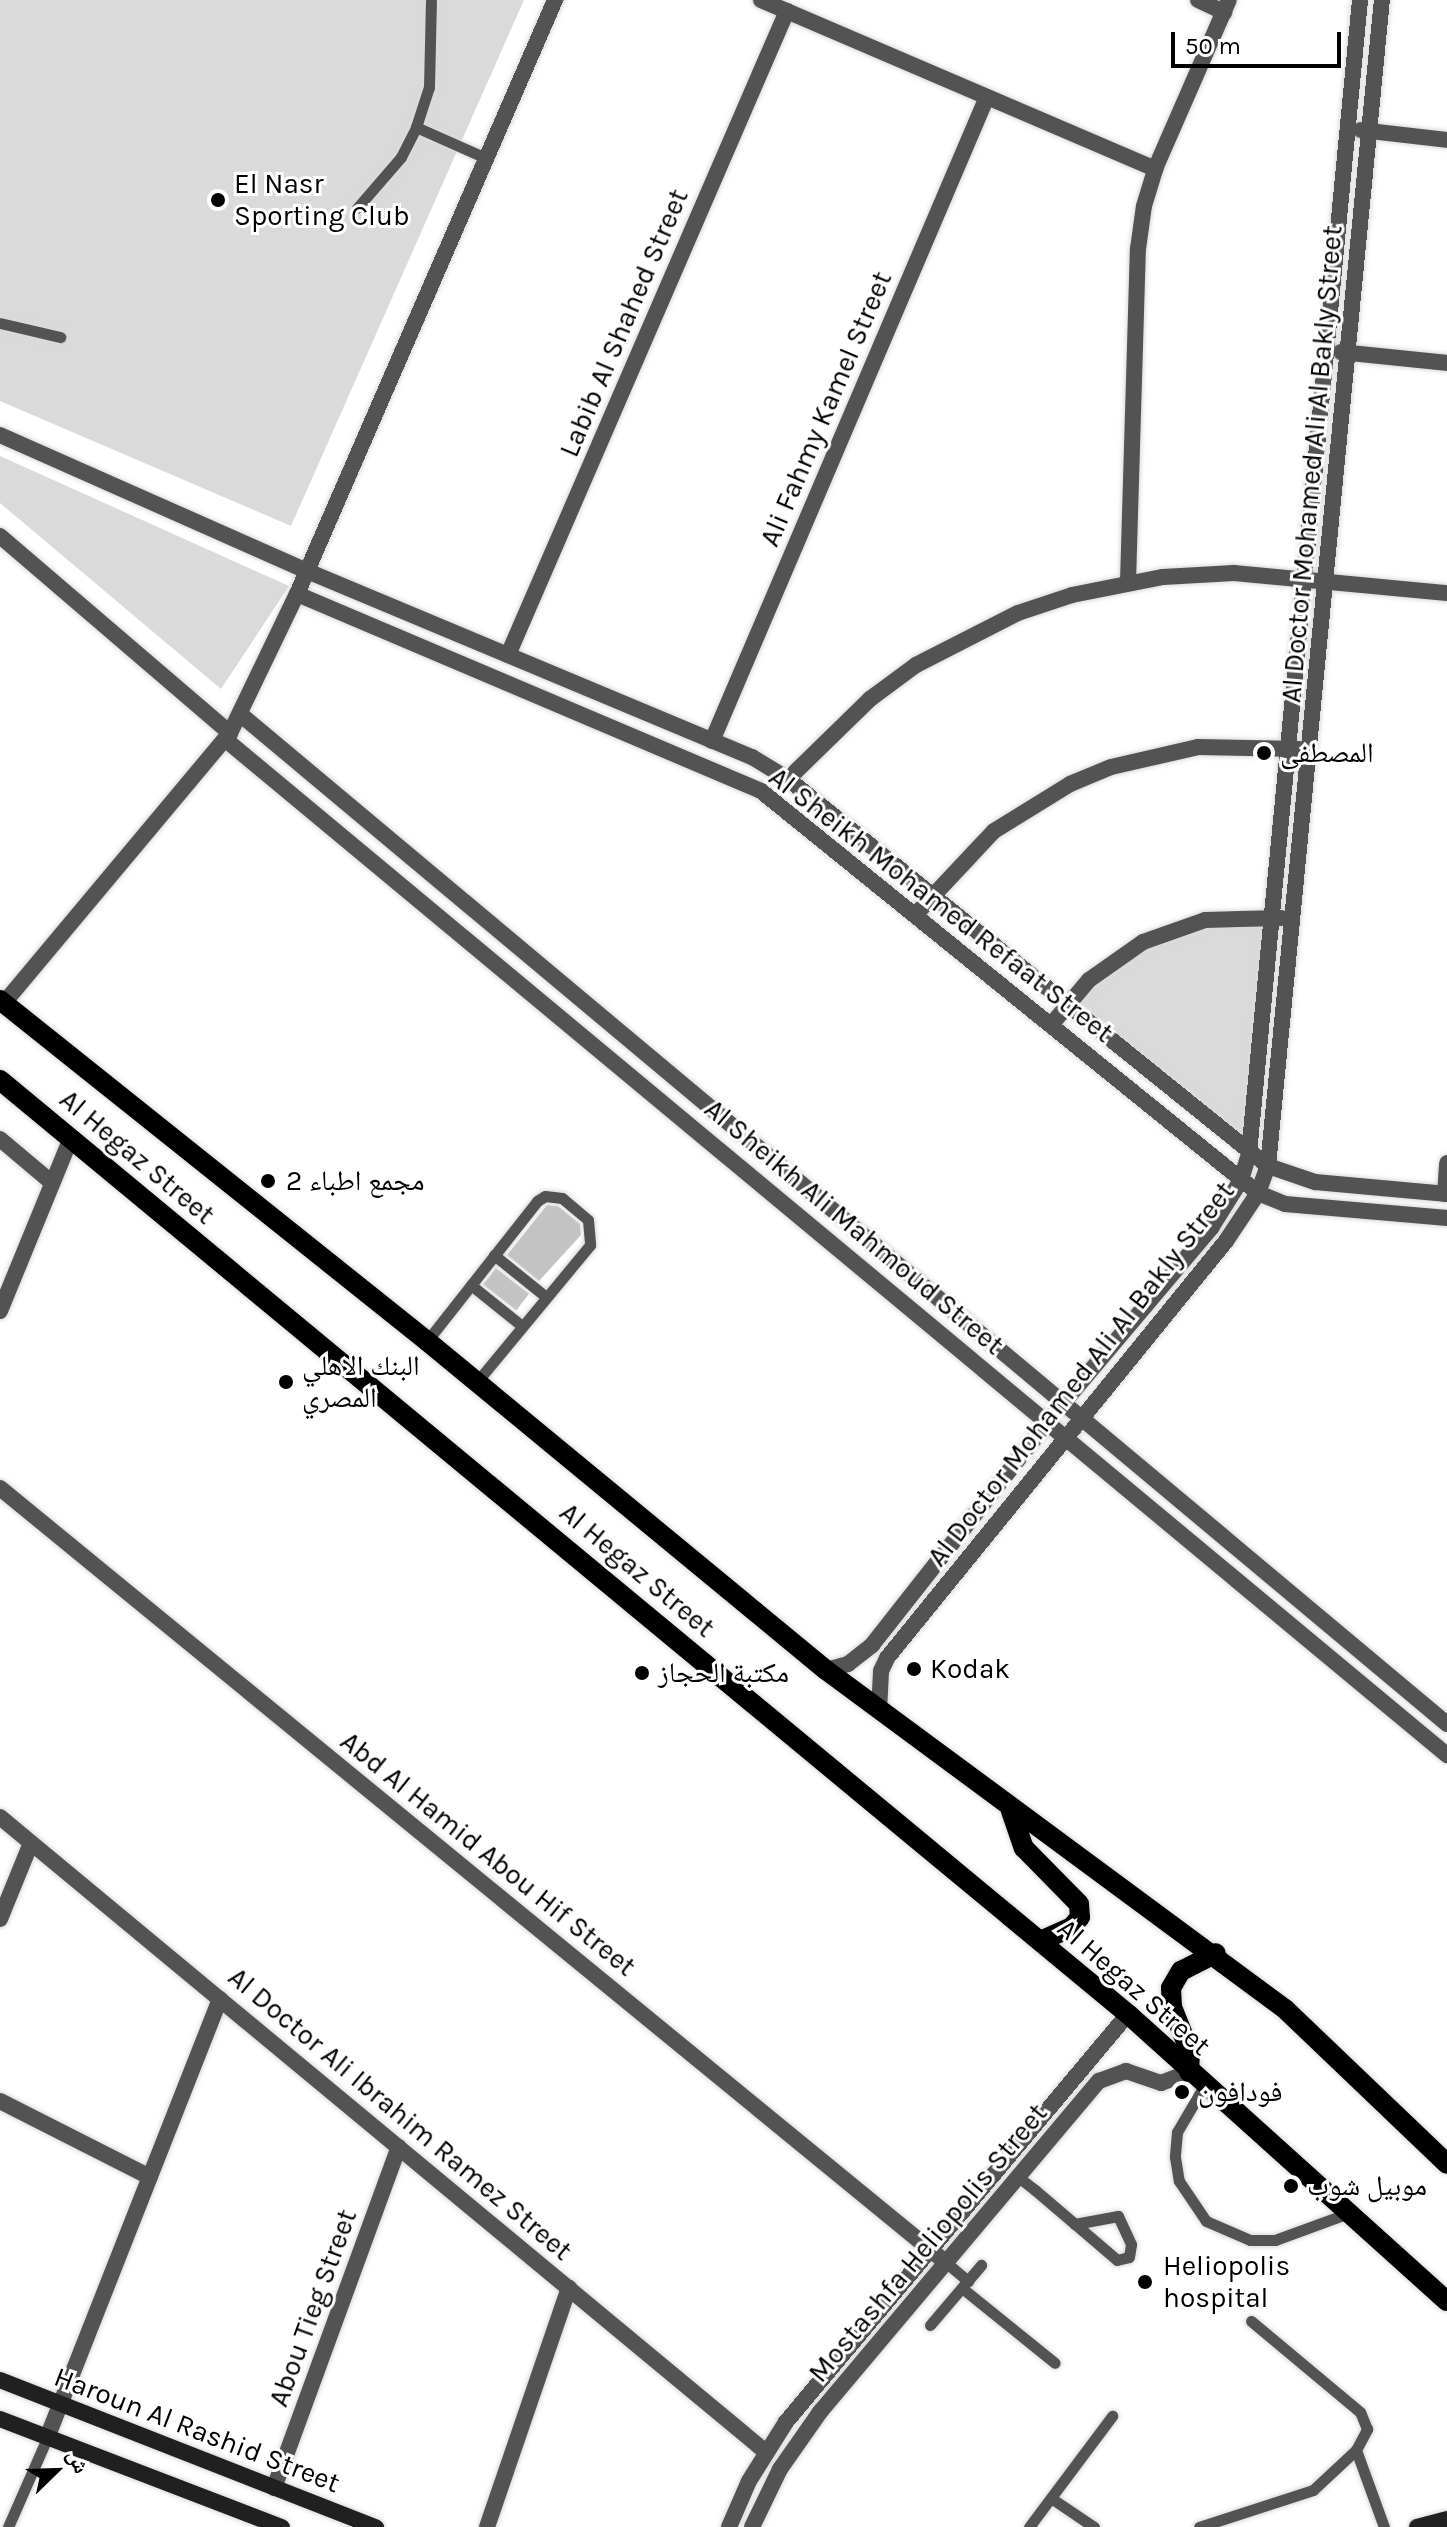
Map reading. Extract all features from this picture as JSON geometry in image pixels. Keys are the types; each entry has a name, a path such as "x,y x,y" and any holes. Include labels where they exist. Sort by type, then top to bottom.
{"main road":[{"name":"Al Hegaz Street","path":"2,1002 427,1341 826,1670 1011,1811 1216,1953 1351,2068 1447,2164"},
{"name":"Al Hegaz Street","path":"0,1080 1128,2014 1346,2214 1447,2301"},
{"path":"1011,1811 1024,1848 1079,1904 1080,1917 1072,1927 1040,1941"},
{"path":"1196,2079 1190,2052 1172,2007 1171,1988 1181,1971 1216,1953"}],"street":[{"path":"2,1002 228,736 297,594 555,0"},
{"path":"761,0 1155,169"},
{"path":"1128,582 1138,249 1155,169 1226,6 1198,0"},
{"name":"Al Doctor Mohamed Ali Al Bakly Street","path":"826,1670 848,1664 872,1645 1063,1402 1211,1228 1241,1180 1249,1153 1360,0"},
{"name":"Al Doctor Mohamed Ali Al Bakly Street","path":"879,1711 881,1671 887,1658 1258,1193 1268,1166 1295,920 1382,0"},
{"name":"Labib Al Shahed Street","path":"508,655 787,11"},
{"name":"Ali Fahmy Kamel Street","path":"712,741 987,97"},
{"path":"1347,128 1447,140"},
{"path":"1326,351 1447,363"},
{"name":"Al Sheikh Mohamed Refaat Street","path":"0,435 307,571 712,741 788,779 1268,1166 1315,1182 1446,1194"},
{"name":"Al Sheikh Ali Mahmoud Street","path":"0,536 228,736 1447,1755"},
{"path":"788,779 870,699 928,658 1018,613 1128,582 1210,574 1304,578 1447,593"},
{"name":"Al Sheikh Mohamed Refaat Street","path":"297,594 737,779 783,806 1258,1193 1285,1204 1447,1218"},
{"name":"Al Sheikh Ali Mahmoud Street","path":"240,714 1447,1724"},
{"path":"916,914 930,895 994,831 1030,805 1097,772 1198,747 1288,747 1311,751"},
{"path":"1051,1025 1066,1004 1114,959 1173,929 1216,919 1271,917 1295,920"},
{"path":"0,1311 71,1138"},
{"path":"0,1139 51,1182"},
{"path":"1446,1194 1447,1163"},
{"name":"Abd Al Hamid Abou Hif Street","path":"0,1488 943,2260"},
{"name":"Al Doctor Ali Ibrahim Ramez Street","path":"0,1817 766,2452"},
{"path":"0,1919 31,1843"},
{"path":"47,2438 220,1999"},
{"name":"Mostashfa Heliopolis Street","path":"729,2527 766,2452 929,2248 1128,2014"},
{"name":"Mostashfa Heliopolis Street","path":"752,2527 799,2440 943,2260 1105,2076 1126,2071 1161,2083 1196,2079"},
{"path":"0,2101 150,2177"},
{"name":"Abou Tieg Street","path":"274,2488 399,2147"},
{"path":"487,2527 569,2288"},
{"name":"Haroun Al Rashid Street","path":"0,2380 376,2527"},
{"path":"0,2419 282,2527"},
{"path":"1417,2527 1447,2519"}],"lane":[{"path":"357,208 401,157 416,127 429,87 431,1"},
{"path":"416,127 486,158"},
{"path":"0,323 60,337"},
{"path":"427,1341 537,1201 554,1195 588,1220 593,1237 476,1383"},
{"path":"494,1255 546,1297"},
{"path":"471,1285 522,1326"},
{"path":"1196,2079 1177,2132 1175,2157 1179,2181 1206,2221 1227,2234 1275,2240 1346,2214"},
{"path":"1017,2176 1117,2260 1129,2257 1131,2244 1118,2216 1075,2224"},
{"path":"943,2260 965,2284 1055,2363"},
{"path":"930,2325 981,2265"},
{"path":"1199,2527 1301,2497 1325,2482 1356,2450 1367,2429 1360,2412 1251,2321"},
{"path":"1029,2527 1112,2416"},
{"path":"8,2527 47,2438"},
{"path":"1356,2450 1384,2527"},
{"path":"1051,2498 1094,2527"}],"shaded area":[{"name":"El Nasr Sporting Club","path":"0,0 524,0 291,526 0,401"},
{"path":"0,456 289,586 221,689 0,503"},
{"path":"1271,917 1249,1153 1066,1004 1173,929"}],"building":[{"path":"547,1205 558,1206 580,1224 581,1235 539,1281 507,1255"},
{"path":"496,1268 529,1294 516,1310 483,1285"}],"place":[{"name":"El Nasr Sporting Club","path":"218,200"},
{"name":"المصطفى","path":"1264,753"},
{"name":"مجمع اطباء 2","path":"268,1181"},
{"name":"البنك الاهلي المصري","path":"286,1382"},
{"name":"Kodak","path":"914,1669"},
{"name":"مكتبة الحجاز","path":"642,1673"},
{"name":"فودافون","path":"1182,2092"},
{"name":"موبيل شوب","path":"1291,2186"},
{"name":"Heliopolis hospital","path":"1145,2282"}]}
